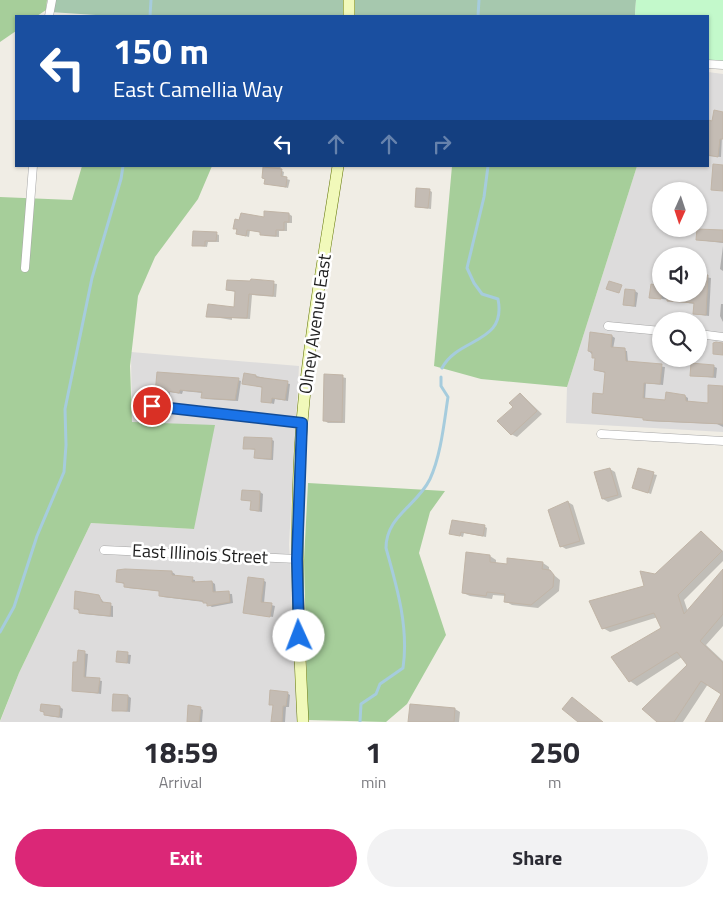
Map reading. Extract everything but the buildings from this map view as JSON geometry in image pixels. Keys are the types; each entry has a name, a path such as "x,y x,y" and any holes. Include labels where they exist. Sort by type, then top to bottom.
{"main road":[{"path":"349,0 349,15"},
{"name":"Olney Avenue East","path":"303,722 297,559 302,423 338,167"}],"street":[{"path":"49,15 52,0"},
{"path":"709,64 723,65"},
{"path":"25,268 32,167"},
{"path":"608,326 652,330"},
{"path":"707,335 723,337"},
{"path":"152,406 302,423"},
{"path":"601,434 723,441"},
{"name":"East Illinois Street","path":"104,550 297,559"}],"shaded area":[{"path":"709,72 723,74 723,432 566,423 567,387 637,167 709,167"},
{"path":"131,352 299,366 289,545 300,722 0,722 19,673 91,523 194,529 132,422"}],"green space":[{"path":"0,0 47,0 46,10 38,15 15,15 15,32 0,42"},
{"path":"52,0 636,0 635,15 96,15 50,12"},
{"path":"636,0 723,0 723,65 709,64 709,15 635,15"},
{"path":"82,167 212,167 198,199 155,257 138,296 130,366 132,422 215,425 194,529 91,523 19,673 0,721 0,197 72,200"},
{"path":"452,167 637,167 567,387 481,379 434,366"},
{"path":"308,483 445,491 430,512 419,553 446,635 407,704 386,722 308,720 304,560"}],"waterway":[{"path":"150,15 151,0"},
{"path":"478,15 479,0"},
{"path":"0,632 14,607 37,536 64,472 66,445 65,409 92,278 123,167"},
{"path":"442,368 449,358 459,350 488,332 495,324 499,314 498,299 482,294 467,268 484,197 488,167"},
{"path":"360,722 361,704 376,694 380,684 403,668 403,623 398,593 386,548 387,537 396,519 418,497 434,470 442,439 448,397 441,386 441,377"}],"route":[{"path":"152,406 302,423 297,559 299,636"}]}
